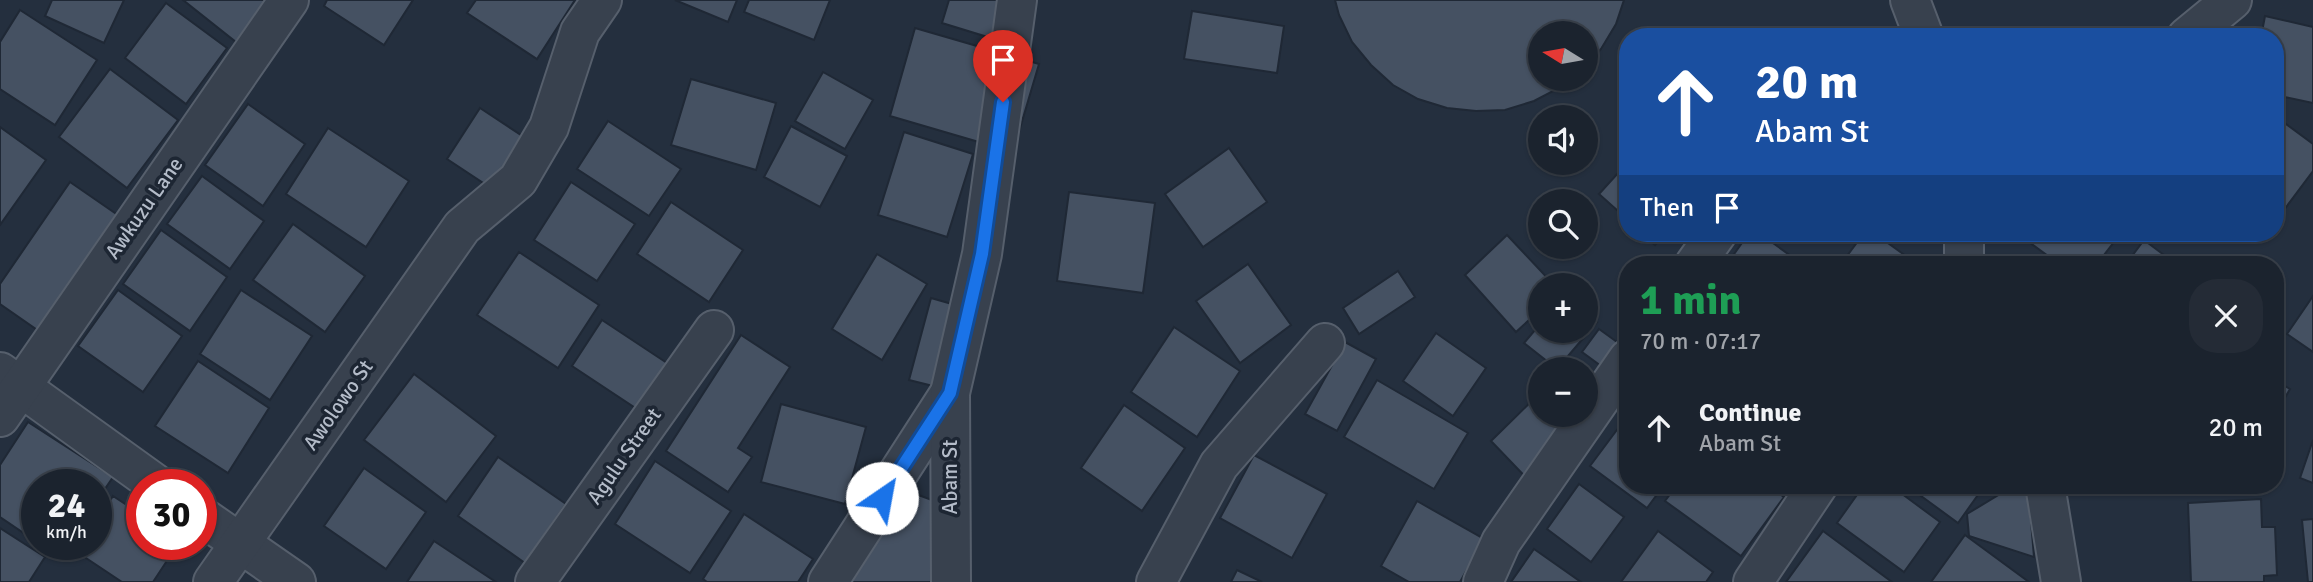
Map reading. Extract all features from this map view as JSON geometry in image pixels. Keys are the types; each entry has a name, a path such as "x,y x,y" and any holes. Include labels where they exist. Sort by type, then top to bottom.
{"street":[{"name":"Awkuzu Lane","path":"7,392 289,0"},
{"name":"Awolowo St","path":"214,582 462,227 518,180 549,127 580,32 602,0"},
{"name":"Abam St","path":"951,582 950,393 982,254 1017,0"},
{"path":"2198,28 2232,0"},
{"name":"Agulu Street","path":"534,582 714,330"},
{"path":"1156,582 1219,465 1325,343"},
{"path":"1483,582 1501,542 1619,372"},
{"path":"7,392 131,469"},
{"path":"828,582 950,393"},
{"path":"1752,582 1812,494"},
{"path":"2046,494 2061,582"},
{"path":"217,527 296,582"}],"building":[{"path":"52,0 124,0 104,43 45,16"},
{"path":"183,0 269,0 236,42"},
{"path":"327,0 413,0 384,45 324,6"},
{"path":"476,0 575,0 537,59 467,13"},
{"path":"675,0 737,0 728,22"},
{"path":"749,0 830,0 814,40 744,12"},
{"path":"949,0 1035,0 1020,47 942,23"},
{"path":"1335,0 1624,0 1616,24 1598,52 1598,21 1528,21 1528,91 1553,91 1534,101 1505,110 1447,108 1418,99 1393,85 1371,65 1352,42"},
{"path":"166,3 227,48 186,104 125,58"},
{"path":"20,10 97,60 55,125 0,89 0,42"},
{"path":"1192,11 1284,26 1277,73 1184,59"},
{"path":"2265,16 2313,27 2313,103 2284,97 2284,28 2263,28"},
{"path":"915,28 1039,64 1013,152 890,116"},
{"path":"110,69 178,120 127,188 59,137"},
{"path":"823,72 873,100 845,149 795,121"},
{"path":"691,79 776,103 756,170 671,145"},
{"path":"248,104 305,144 263,206 205,165"},
{"path":"480,108 536,145 503,196 447,159"},
{"path":"608,121 681,169 649,216 577,169"},
{"path":"2284,123 2313,144 2313,171 2284,210"},
{"path":"791,126 847,156 820,207 764,177"},
{"path":"0,127 46,160 0,225"},
{"path":"328,128 409,181 366,247 286,194"},
{"path":"904,132 973,154 947,237 878,215"},
{"path":"1229,148 1267,202 1203,247 1165,194"},
{"path":"1619,172 1619,212 1599,194"},
{"path":"202,176 264,221 230,269 167,224"},
{"path":"70,182 125,220 46,336 0,304 0,284"},
{"path":"571,182 635,224 597,281 534,240"},
{"path":"1069,192 1155,203 1143,293 1057,281"},
{"path":"671,202 743,250 709,302 637,254"},
{"path":"293,224 365,276 325,332 253,280"},
{"path":"161,230 227,277 190,331 123,284"},
{"path":"1507,235 1543,273 1528,273 1528,321 1516,332 1465,275"},
{"path":"1743,242 1771,242 1791,256 1733,256"},
{"path":"1857,242 1886,242 1906,256 1847,256"},
{"path":"2029,242 2114,242 2103,256 2048,256"},
{"path":"2142,242 2147,242 2165,256 2132,256"},
{"path":"519,252 599,305 558,368 477,315"},
{"path":"877,254 927,284 882,360 832,329"},
{"path":"1248,264 1291,325 1240,363 1196,301"},
{"path":"1398,271 1415,297 1359,334 1343,308"},
{"path":"118,290 182,336 143,392 78,346"},
{"path":"241,290 312,336 270,400 200,354"},
{"path":"2313,296 2313,352 2287,334"},
{"path":"931,298 966,308 945,389 909,380"},
{"path":"602,320 673,367 643,413 572,366"},
{"path":"1174,327 1240,371 1197,437 1131,392"},
{"path":"1599,329 1619,343 1619,364 1612,374 1598,364 1598,357 1589,357 1582,352 1589,343 1598,343"},
{"path":"1436,333 1486,368 1453,416 1403,381"},
{"path":"741,335 790,367 738,448 752,457 728,492 666,451"},
{"path":"1528,338 1528,343 1579,343 1567,357 1542,357 1524,343"},
{"path":"1345,342 1376,359 1337,431 1305,414"},
{"path":"198,361 269,408 228,473 155,426"},
{"path":"414,374 496,436 446,502 364,440"},
{"path":"1377,380 1468,433 1434,489 1344,437"},
{"path":"2284,385 2290,389 2284,399"},
{"path":"781,404 866,427 845,504 761,482"},
{"path":"1124,405 1185,448 1142,511 1081,468"},
{"path":"1528,405 1528,427 1576,427 1536,488 1491,441"},
{"path":"28,422 101,469 21,469 21,531 0,517 0,465"},
{"path":"1619,427 1619,487 1590,466"},
{"path":"2313,440 2313,483 2300,478"},
{"path":"1254,455 1327,494 1292,558 1220,518"},
{"path":"498,457 566,504 525,563 458,516"},
{"path":"655,461 731,511 690,573 615,524"},
{"path":"364,468 426,512 386,569 324,526"},
{"path":"1579,484 1624,517 1591,562 1547,529"},
{"path":"894,486 967,513 943,582 844,582"},
{"path":"1628,494 1657,494 1647,508"},
{"path":"1670,494 1780,494 1784,497 1741,556 1665,501"},
{"path":"1858,494 1902,494 1940,522 1904,572 1837,523"},
{"path":"1918,494 1979,494 1958,523"},
{"path":"2000,494 2029,494 2034,557 1969,536 1967,514"},
{"path":"112,498 126,505 126,560 167,560 153,582 122,582 89,560 112,560"},
{"path":"2261,499 2262,527 2275,527 2277,575 2264,576 2264,582 2191,582 2188,503"},
{"path":"1417,501 1484,539 1460,582 1409,582 1381,566"},
{"path":"744,514 813,559 798,582 707,582 703,579"},
{"path":"2313,519 2313,582 2308,582 2302,520"},
{"path":"0,528 21,542 21,560 43,560 29,582 0,582"},
{"path":"1658,531 1713,572 1706,582 1621,582"},
{"path":"1823,531 1892,582 1786,582"},
{"path":"1965,535 2029,582 1931,582"},
{"path":"434,541 496,582 407,582"},
{"path":"1534,549 1581,582 1511,582"},
{"path":"1237,570 1262,582 1231,582"}],"route":[{"path":"882,498 950,393 982,254 1003,102"}]}
